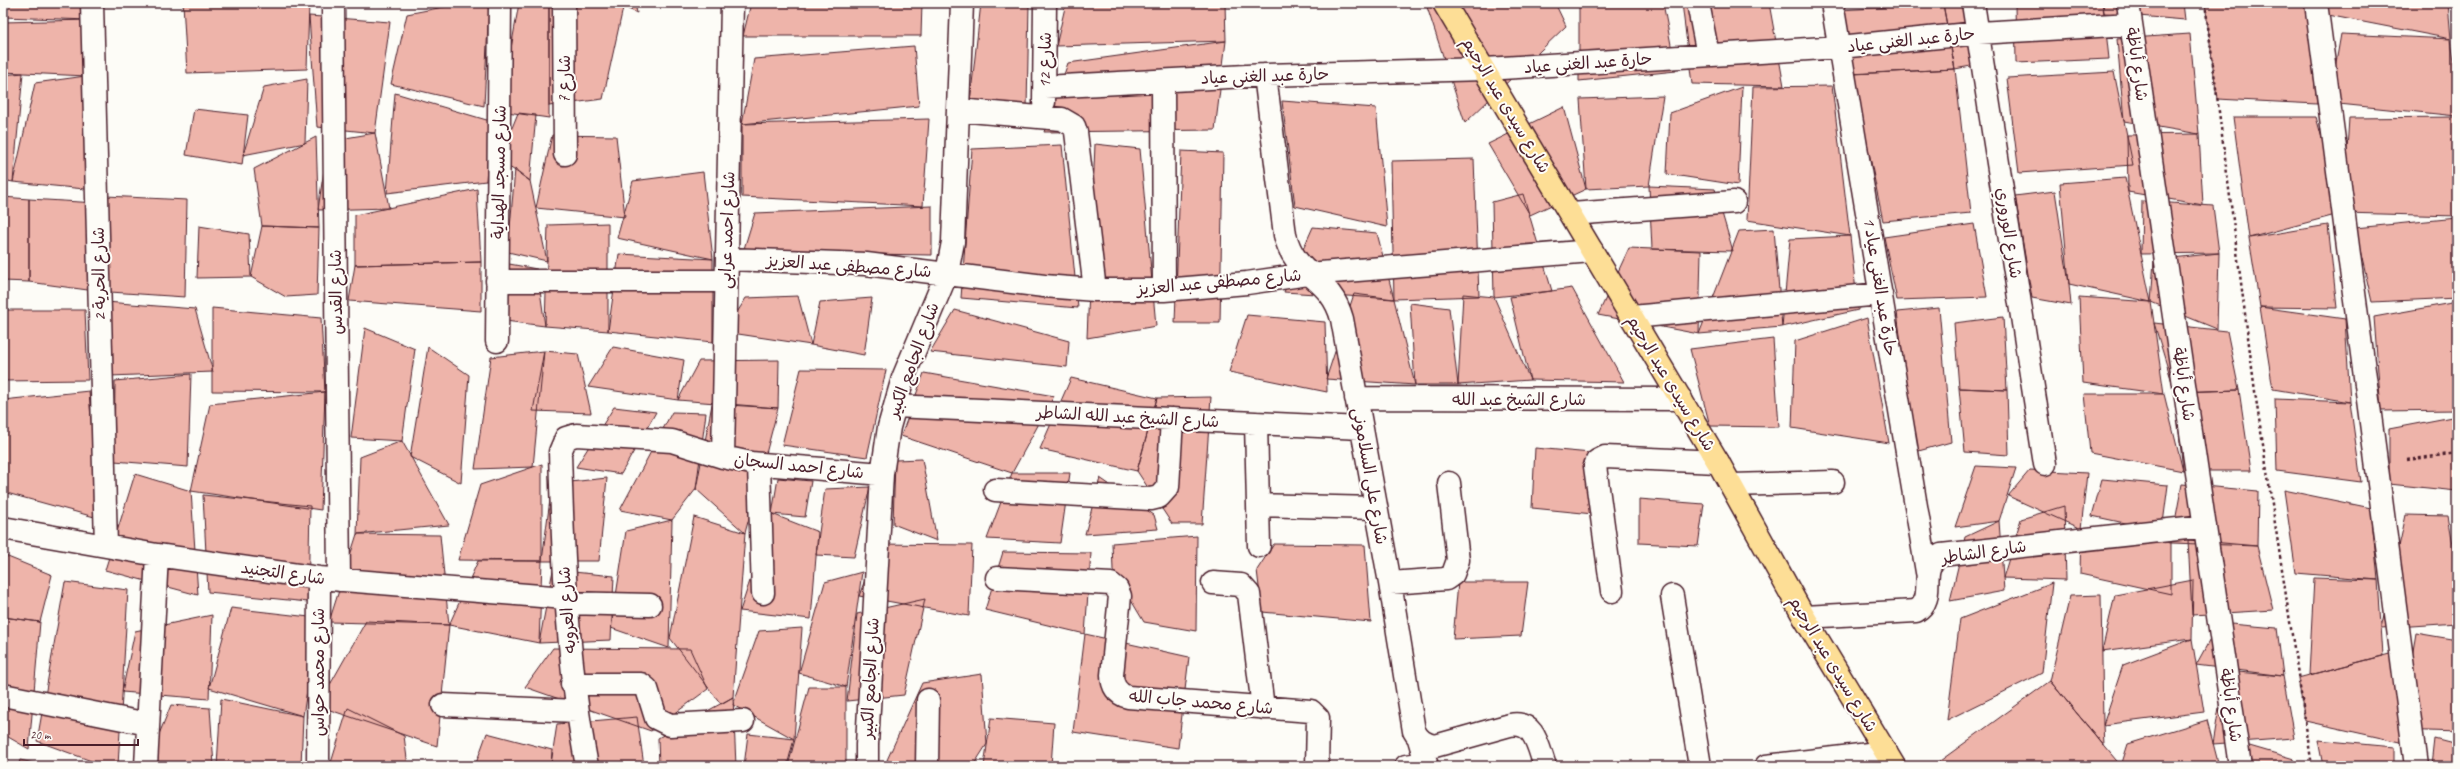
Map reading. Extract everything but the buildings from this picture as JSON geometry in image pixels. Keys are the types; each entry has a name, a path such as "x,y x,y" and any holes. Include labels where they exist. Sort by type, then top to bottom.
{"main road":[{"name":"شارع سيدى عبد الرحيم","path":"1444,3 1485,69 1732,485 1804,617 1890,759"}],"street":[{"name":"شارع الحرية 2","path":"92,3 106,546"},
{"name":"شارع القدس","path":"329,579 333,3"},
{"name":"شارع مسجد الهداية","path":"496,341 500,3"},
{"name":"شارع 7","path":"564,3 565,154"},
{"name":"شارع احمد عرابى","path":"723,457 725,281 727,259 732,3"},
{"name":"شارع الجامع الكبير","path":"867,766 882,474 889,427 894,406 915,347 947,273 952,242 962,3"},
{"name":"شارع 12","path":"1044,117 1045,3"},
{"path":"1698,3 1708,56"},
{"name":"حارة عبد الغنى عياد 1","path":"1832,3 1927,572"},
{"name":"شارع الوروري","path":"1973,3 2045,464"},
{"name":"شارع أباظة","path":"2128,3 2240,766"},
{"path":"2316,3 2416,766"},
{"name":"حارة عبد الغنى عياد","path":"1045,87 1265,75 1485,69 1840,47 1978,33 2131,24"},
{"name":"شارع على السلامونى","path":"1265,75 1288,250 1297,263 1308,274 1320,281 1338,304 1390,584 1412,723 1418,739 1419,765"},
{"path":"1163,80 1164,290"},
{"path":"958,110 1044,117 1068,122 1074,126 1076,132 1095,290"},
{"path":"1571,214 1734,202"},
{"name":"شارع مصطفى عبد العزيز","path":"727,259 866,264 947,273 995,281 1095,290 1164,290 1247,283 1308,274 1592,251"},
{"path":"497,280 725,281"},
{"path":"1632,317 1881,294"},
{"name":"شارع الشيخ عبد الله","path":"1356,398 1681,399"},
{"name":"شارع الشيخ عبد الله الشاطر","path":"894,406 1361,428"},
{"path":"995,490 1151,499 1159,497 1168,487 1172,419"},
{"path":"1256,423 1259,546"},
{"name":"شارع احمد السجان","path":"560,452 566,438 576,435 672,441 723,457 759,464 882,474"},
{"name":"شارع العروبه","path":"560,452 565,601 572,684 587,766"},
{"path":"1612,591 1595,466 1597,461 1605,457 1718,462"},
{"path":"759,464 763,593"},
{"path":"1390,584 1446,579 1453,574 1458,560 1449,482"},
{"path":"1732,485 1833,482"},
{"path":"1258,505 1375,508"},
{"name":"شارع الشاطر","path":"1804,617 1916,612 1925,604 1927,599 1927,572 1930,562 1935,558 1947,554 2204,526"},
{"name":"شارع التجنيد","path":"3,528 157,555 329,579 565,601 650,605"},
{"path":"146,766 157,555"},
{"name":"شارع محمد جاب الله","path":"997,578 1108,584 1117,589 1120,596 1112,681 1117,692 1122,695 1311,711 1318,718 1317,766"},
{"name":"شارع محمد حواس","path":"318,766 329,579"},
{"path":"1213,583 1241,585 1249,594 1264,708"},
{"path":"1672,596 1700,766"},
{"path":"572,684 641,684 647,689 656,718 670,725 743,721"},
{"path":"3,695 148,724"},
{"path":"927,766 928,700"},
{"path":"443,705 576,711"},
{"path":"1418,739 1426,744 1435,746 1510,725 1522,725 1532,732 1545,766"},
{"path":"1766,766 1890,759"}],"path":[{"path":"2205,3 2255,391 2312,766"},
{"path":"2376,464 2457,453"}]}
